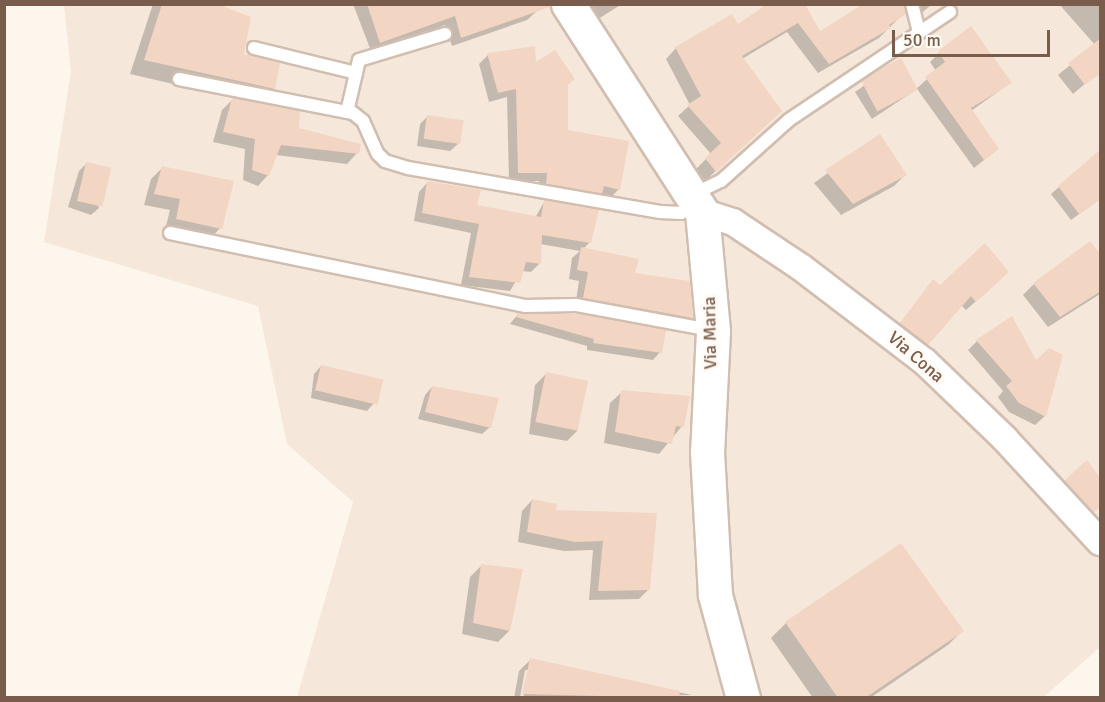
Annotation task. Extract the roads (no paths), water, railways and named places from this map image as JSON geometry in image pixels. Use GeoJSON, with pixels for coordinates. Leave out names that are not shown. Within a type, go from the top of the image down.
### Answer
{"type":"FeatureCollection","features":[{"type":"Feature","properties":{"kind":"street","name":"Via Maria"},"geometry":{"type":"LineString","coordinates":[[568,4],[696,204],[713,331],[707,452],[715,595],[743,698]]}},
{"type":"Feature","properties":{"kind":"street","name":"Via Cona"},"geometry":{"type":"LineString","coordinates":[[696,204],[733,222],[802,268],[925,362],[1005,439],[1101,542]]}},
{"type":"Feature","properties":{"kind":"lane"},"geometry":{"type":"LineString","coordinates":[[912,4],[919,32]]}},
{"type":"Feature","properties":{"kind":"lane"},"geometry":{"type":"LineString","coordinates":[[179,79],[347,112],[363,120],[378,154],[385,161],[408,168],[660,212],[681,213],[696,204],[789,120],[950,12]]}},
{"type":"Feature","properties":{"kind":"lane"},"geometry":{"type":"LineString","coordinates":[[347,112],[359,60],[445,34]]}},
{"type":"Feature","properties":{"kind":"lane"},"geometry":{"type":"LineString","coordinates":[[254,48],[356,73]]}},
{"type":"Feature","properties":{"kind":"lane"},"geometry":{"type":"LineString","coordinates":[[170,233],[525,306],[576,306],[713,331]]}}]}
